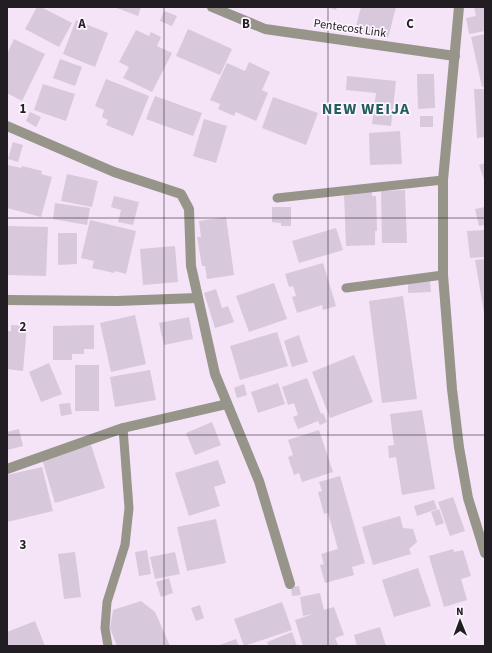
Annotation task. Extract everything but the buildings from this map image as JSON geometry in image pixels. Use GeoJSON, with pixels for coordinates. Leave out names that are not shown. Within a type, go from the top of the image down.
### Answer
{"type":"FeatureCollection","features":[{"type":"Feature","properties":{"kind":"street","name":"Pentecost Link"},"geometry":{"type":"LineString","coordinates":[[212,7],[265,28],[455,56]]}},
{"type":"Feature","properties":{"kind":"street"},"geometry":{"type":"LineString","coordinates":[[459,7],[443,180],[443,275],[450,367],[459,447],[468,498],[485,554]]}},
{"type":"Feature","properties":{"kind":"street"},"geometry":{"type":"LineString","coordinates":[[7,126],[114,172],[181,194],[189,209],[191,266],[215,374],[259,481],[290,584]]}},
{"type":"Feature","properties":{"kind":"street"},"geometry":{"type":"LineString","coordinates":[[7,300],[116,301],[197,298]]}},
{"type":"Feature","properties":{"kind":"street"},"geometry":{"type":"LineString","coordinates":[[7,469],[123,428],[227,404]]}},
{"type":"Feature","properties":{"kind":"lane"},"geometry":{"type":"LineString","coordinates":[[277,198],[443,180]]}},
{"type":"Feature","properties":{"kind":"lane"},"geometry":{"type":"LineString","coordinates":[[346,288],[443,275]]}},
{"type":"Feature","properties":{"kind":"lane"},"geometry":{"type":"LineString","coordinates":[[108,646],[104,628],[107,602],[125,545],[129,508],[123,428]]}},
{"type":"Feature","properties":{"kind":"district","name":"NEW WEIJA"},"geometry":{"type":"Point","coordinates":[366,108]}}]}
